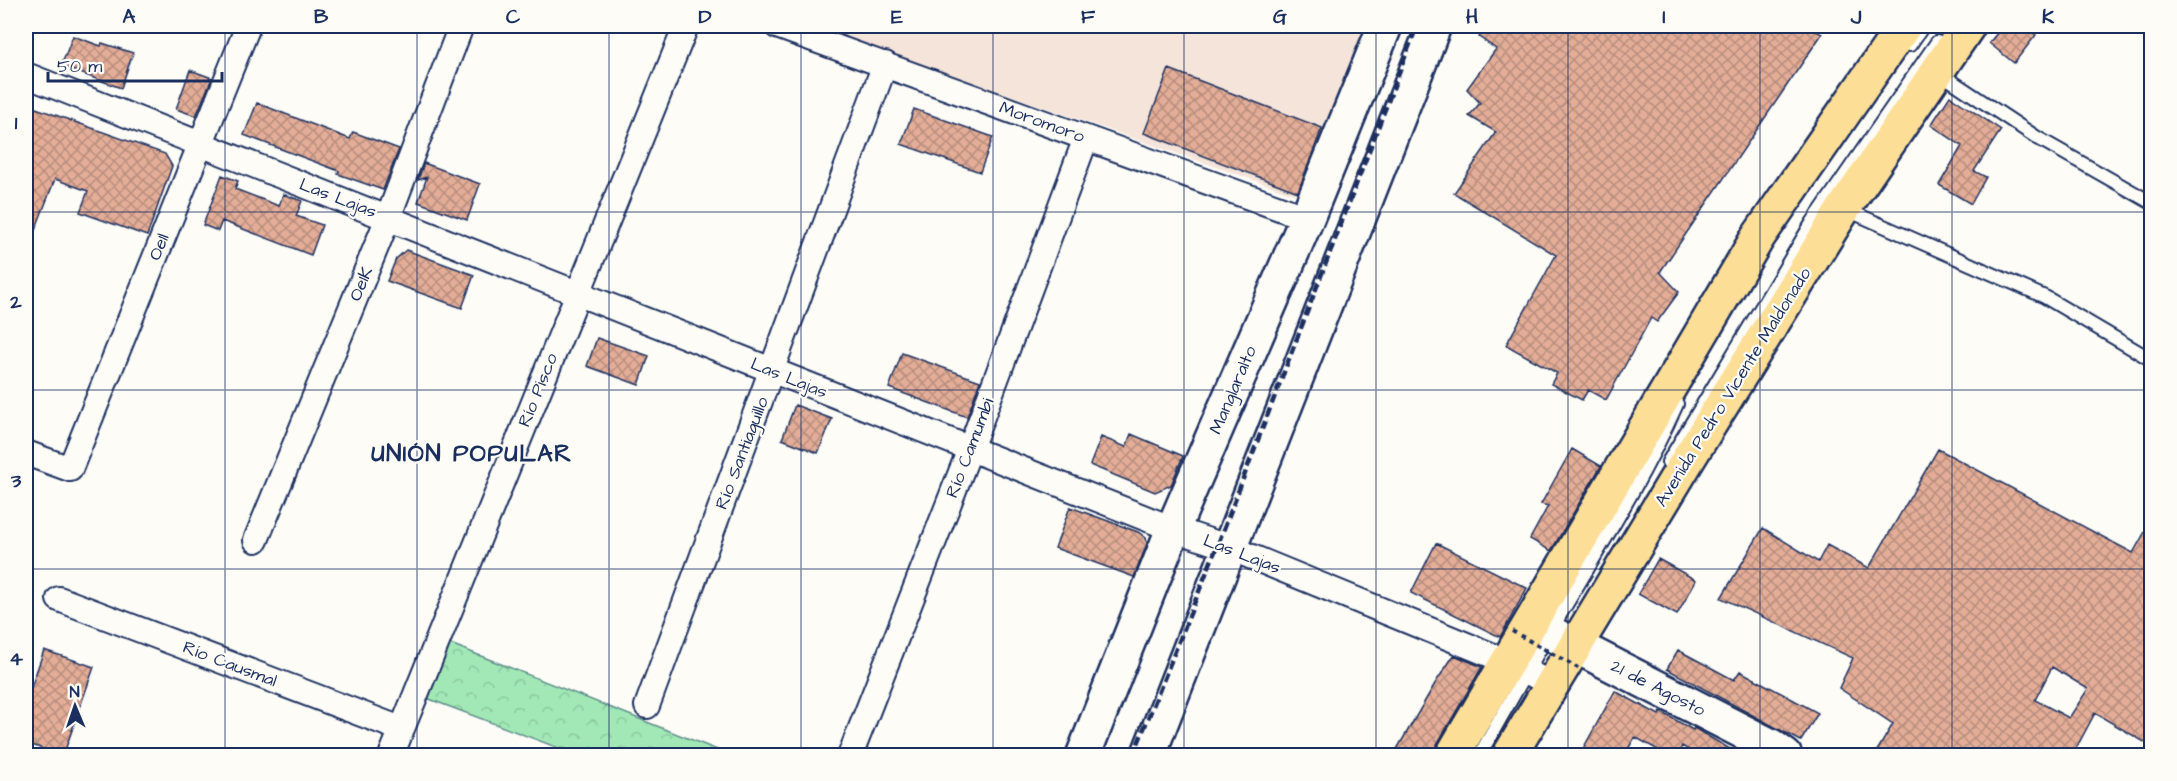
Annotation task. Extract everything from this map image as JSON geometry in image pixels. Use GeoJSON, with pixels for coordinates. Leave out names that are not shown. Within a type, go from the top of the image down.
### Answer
{"type":"FeatureCollection","features":[{"type":"Feature","properties":{"kind":"main road","name":"Manglaralto"},"geometry":{"type":"LineString","coordinates":[[1083,756],[1173,529],[1307,218],[1385,26]]}},
{"type":"Feature","properties":{"kind":"main road"},"geometry":{"type":"LineString","coordinates":[[1148,756],[1434,26]]}},
{"type":"Feature","properties":{"kind":"main road","name":"Avenida Pedro Vicente Maldonado"},"geometry":{"type":"LineString","coordinates":[[1452,756],[1544,654],[1937,71],[1955,30]]}},
{"type":"Feature","properties":{"kind":"main road","name":"Avenida Pedro Vicente Maldonado"},"geometry":{"type":"LineString","coordinates":[[1509,756],[1544,654],[1758,237],[1904,40]]}},
{"type":"Feature","properties":{"kind":"main road","name":"21 de Agosto"},"geometry":{"type":"LineString","coordinates":[[1544,654],[1771,746],[1785,756]]}},
{"type":"Feature","properties":{"kind":"street","name":"Oe1l"},"geometry":{"type":"LineString","coordinates":[[26,453],[70,469],[248,26]]}},
{"type":"Feature","properties":{"kind":"street","name":"Oe1K"},"geometry":{"type":"LineString","coordinates":[[256,540],[388,218],[461,26]]}},
{"type":"Feature","properties":{"kind":"street","name":"Río Pisco"},"geometry":{"type":"LineString","coordinates":[[391,756],[686,26]]}},
{"type":"Feature","properties":{"kind":"street","name":"Moromoro"},"geometry":{"type":"LineString","coordinates":[[777,26],[1307,218]]}},
{"type":"Feature","properties":{"kind":"street","name":"Río Santiaguillo"},"geometry":{"type":"LineString","coordinates":[[647,706],[885,64]]}},
{"type":"Feature","properties":{"kind":"street","name":"Las Lajas"},"geometry":{"type":"LineString","coordinates":[[26,75],[1173,529],[1544,654]]}},
{"type":"Feature","properties":{"kind":"street","name":"Río Camumbi"},"geometry":{"type":"LineString","coordinates":[[850,756],[970,449],[1086,138]]}},
{"type":"Feature","properties":{"kind":"street","name":"Río Causmal"},"geometry":{"type":"LineString","coordinates":[[59,599],[402,729]]}},
{"type":"Feature","properties":{"kind":"lane"},"geometry":{"type":"LineString","coordinates":[[1904,40],[1923,26]]}},
{"type":"Feature","properties":{"kind":"lane"},"geometry":{"type":"LineString","coordinates":[[1660,475],[1700,405],[1812,223],[1955,30]]}},
{"type":"Feature","properties":{"kind":"lane"},"geometry":{"type":"LineString","coordinates":[[1937,71],[2036,137],[2151,203]]}},
{"type":"Feature","properties":{"kind":"lane"},"geometry":{"type":"LineString","coordinates":[[1844,208],[2045,297],[2151,360]]}},
{"type":"Feature","properties":{"kind":"lane"},"geometry":{"type":"LineString","coordinates":[[1479,756],[1544,654],[1655,452],[1681,395]]}},
{"type":"Feature","properties":{"kind":"lane"},"geometry":{"type":"LineString","coordinates":[[1497,756],[1544,654],[1598,584]]}},
{"type":"Feature","properties":{"kind":"shaded area"},"geometry":{"type":"Polygon","coordinates":[[[819,26],[1374,26],[1305,198],[937,70],[819,26]]]}},
{"type":"Feature","properties":{"kind":"green space"},"geometry":{"type":"Polygon","coordinates":[[[438,639],[730,755],[577,755],[416,694],[438,639]]]}},
{"type":"Feature","properties":{"kind":"building"},"geometry":{"type":"Polygon","coordinates":[[[1487,26],[1806,26],[1822,34],[1660,272],[1679,292],[1657,322],[1651,318],[1606,400],[1588,390],[1582,400],[1551,384],[1557,373],[1506,345],[1556,255],[1454,193],[1496,132],[1469,116],[1480,103],[1467,89],[1496,49],[1479,37],[1487,26]]]}},
{"type":"Feature","properties":{"kind":"building"},"geometry":{"type":"Polygon","coordinates":[[[2003,26],[2023,26],[2036,35],[2014,63],[1989,43],[2003,26]]]}},
{"type":"Feature","properties":{"kind":"building"},"geometry":{"type":"Polygon","coordinates":[[[73,36],[101,46],[102,43],[133,53],[121,88],[61,66],[73,36]]]}},
{"type":"Feature","properties":{"kind":"building"},"geometry":{"type":"Polygon","coordinates":[[[1169,69],[1322,128],[1298,192],[1144,133],[1169,69]]]}},
{"type":"Feature","properties":{"kind":"building"},"geometry":{"type":"Polygon","coordinates":[[[190,70],[212,78],[196,116],[176,109],[190,70]]]}},
{"type":"Feature","properties":{"kind":"building"},"geometry":{"type":"Polygon","coordinates":[[[1950,96],[2001,130],[1974,171],[1986,177],[1971,204],[1939,185],[1962,146],[1931,125],[1950,96]]]}},
{"type":"Feature","properties":{"kind":"building"},"geometry":{"type":"Polygon","coordinates":[[[257,103],[350,139],[353,132],[399,149],[383,190],[244,135],[257,103]]]}},
{"type":"Feature","properties":{"kind":"building"},"geometry":{"type":"Polygon","coordinates":[[[33,107],[165,154],[172,166],[147,236],[80,212],[88,191],[55,179],[26,250],[26,129],[33,107]]]}},
{"type":"Feature","properties":{"kind":"building"},"geometry":{"type":"Polygon","coordinates":[[[914,109],[993,137],[980,172],[901,144],[914,109]]]}},
{"type":"Feature","properties":{"kind":"building"},"geometry":{"type":"Polygon","coordinates":[[[424,163],[480,184],[467,220],[418,202],[427,177],[418,180],[424,163]]]}},
{"type":"Feature","properties":{"kind":"building"},"geometry":{"type":"Polygon","coordinates":[[[222,175],[238,181],[235,189],[279,206],[283,194],[302,201],[296,216],[322,225],[311,255],[222,221],[218,231],[203,225],[222,175]]]}},
{"type":"Feature","properties":{"kind":"building"},"geometry":{"type":"Polygon","coordinates":[[[406,250],[474,275],[462,308],[387,281],[396,259],[406,250]]]}},
{"type":"Feature","properties":{"kind":"building"},"geometry":{"type":"Polygon","coordinates":[[[597,338],[649,356],[639,385],[587,366],[597,338]]]}},
{"type":"Feature","properties":{"kind":"building"},"geometry":{"type":"Polygon","coordinates":[[[902,353],[980,381],[967,417],[889,388],[902,353]]]}},
{"type":"Feature","properties":{"kind":"building"},"geometry":{"type":"Polygon","coordinates":[[[795,405],[832,419],[818,453],[782,439],[795,405]]]}},
{"type":"Feature","properties":{"kind":"building"},"geometry":{"type":"Polygon","coordinates":[[[1131,434],[1183,456],[1171,485],[1155,492],[1090,465],[1101,437],[1126,447],[1131,434]]]}},
{"type":"Feature","properties":{"kind":"building"},"geometry":{"type":"Polygon","coordinates":[[[1572,449],[1601,466],[1551,551],[1530,539],[1548,506],[1541,504],[1572,449]]]}},
{"type":"Feature","properties":{"kind":"building"},"geometry":{"type":"Polygon","coordinates":[[[1938,449],[2133,553],[2151,521],[2151,746],[2095,713],[2072,756],[1874,756],[1893,724],[1839,688],[1853,658],[1721,598],[1763,528],[1818,562],[1827,545],[1869,568],[1938,449]],[[2052,667],[2035,700],[2069,718],[2088,689],[2052,667]]]}},
{"type":"Feature","properties":{"kind":"building"},"geometry":{"type":"Polygon","coordinates":[[[1070,507],[1138,532],[1146,538],[1147,544],[1134,577],[1055,548],[1070,507]]]}},
{"type":"Feature","properties":{"kind":"building"},"geometry":{"type":"Polygon","coordinates":[[[1436,543],[1527,588],[1500,637],[1411,593],[1436,543]]]}},
{"type":"Feature","properties":{"kind":"building"},"geometry":{"type":"Polygon","coordinates":[[[1658,559],[1696,580],[1677,615],[1638,594],[1658,559]]]}},
{"type":"Feature","properties":{"kind":"building"},"geometry":{"type":"Polygon","coordinates":[[[44,650],[94,667],[63,756],[26,743],[26,702],[44,650]]]}},
{"type":"Feature","properties":{"kind":"building"},"geometry":{"type":"Polygon","coordinates":[[[1678,650],[1734,680],[1740,671],[1818,713],[1801,741],[1667,669],[1678,650]]]}},
{"type":"Feature","properties":{"kind":"building"},"geometry":{"type":"Polygon","coordinates":[[[1454,655],[1482,667],[1436,746],[1433,756],[1393,756],[1436,682],[1454,655]]]}},
{"type":"Feature","properties":{"kind":"building"},"geometry":{"type":"Polygon","coordinates":[[[1615,691],[1659,715],[1661,712],[1693,730],[1694,728],[1742,756],[1699,756],[1682,746],[1677,756],[1669,756],[1635,737],[1624,756],[1579,756],[1615,691]]]}},
{"type":"Feature","properties":{"kind":"railway"},"geometry":{"type":"LineString","coordinates":[[1133,756],[1218,544],[1417,26]]}},
{"type":"Feature","properties":{"kind":"district","name":"UNIÓN POPULAR"},"geometry":{"type":"Point","coordinates":[472,454]}}]}
